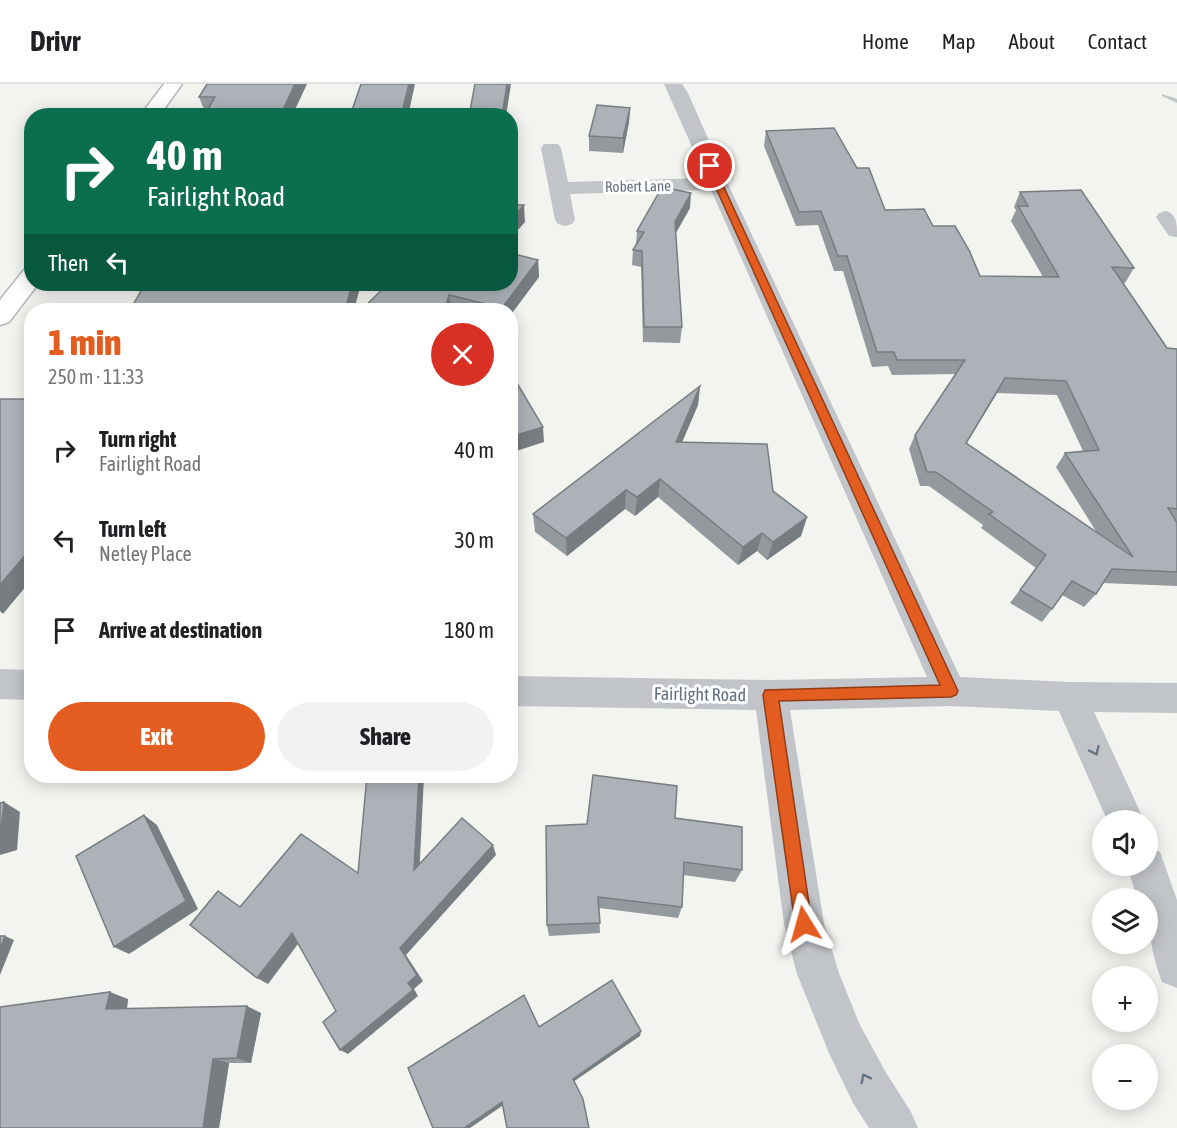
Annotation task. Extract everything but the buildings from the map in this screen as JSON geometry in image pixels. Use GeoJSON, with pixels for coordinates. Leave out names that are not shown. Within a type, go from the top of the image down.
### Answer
{"type":"FeatureCollection","features":[{"type":"Feature","properties":{"kind":"main road"},"geometry":{"type":"LineString","coordinates":[[154,108],[173,84]]}},
{"type":"Feature","properties":{"kind":"main road"},"geometry":{"type":"LineString","coordinates":[[0,317],[24,286]]}},
{"type":"Feature","properties":{"kind":"street"},"geometry":{"type":"LineString","coordinates":[[672,84],[679,93],[717,184],[951,691]]}},
{"type":"Feature","properties":{"kind":"street"},"geometry":{"type":"LineString","coordinates":[[551,148],[565,220]]}},
{"type":"Feature","properties":{"kind":"street","name":"Robert Lane"},"geometry":{"type":"LineString","coordinates":[[558,188],[717,184]]}},
{"type":"Feature","properties":{"kind":"street"},"geometry":{"type":"LineString","coordinates":[[0,684],[24,684]]}},
{"type":"Feature","properties":{"kind":"street","name":"Fairlight Road"},"geometry":{"type":"LineString","coordinates":[[518,691],[771,695],[951,691],[1070,697],[1177,698]]}},
{"type":"Feature","properties":{"kind":"street"},"geometry":{"type":"LineString","coordinates":[[771,695],[804,924],[815,964],[844,1038],[869,1087],[895,1128]]}},
{"type":"Feature","properties":{"kind":"street"},"geometry":{"type":"LineString","coordinates":[[1070,697],[1121,810]]}},
{"type":"Feature","properties":{"kind":"street"},"geometry":{"type":"LineString","coordinates":[[1149,876],[1170,936],[1177,967]]}},
{"type":"Feature","properties":{"kind":"waterway"},"geometry":{"type":"LineString","coordinates":[[1164,95],[1177,101]]}},
{"type":"Feature","properties":{"kind":"route"},"geometry":{"type":"LineString","coordinates":[[710,166],[951,691],[771,695],[804,924]]}}]}
